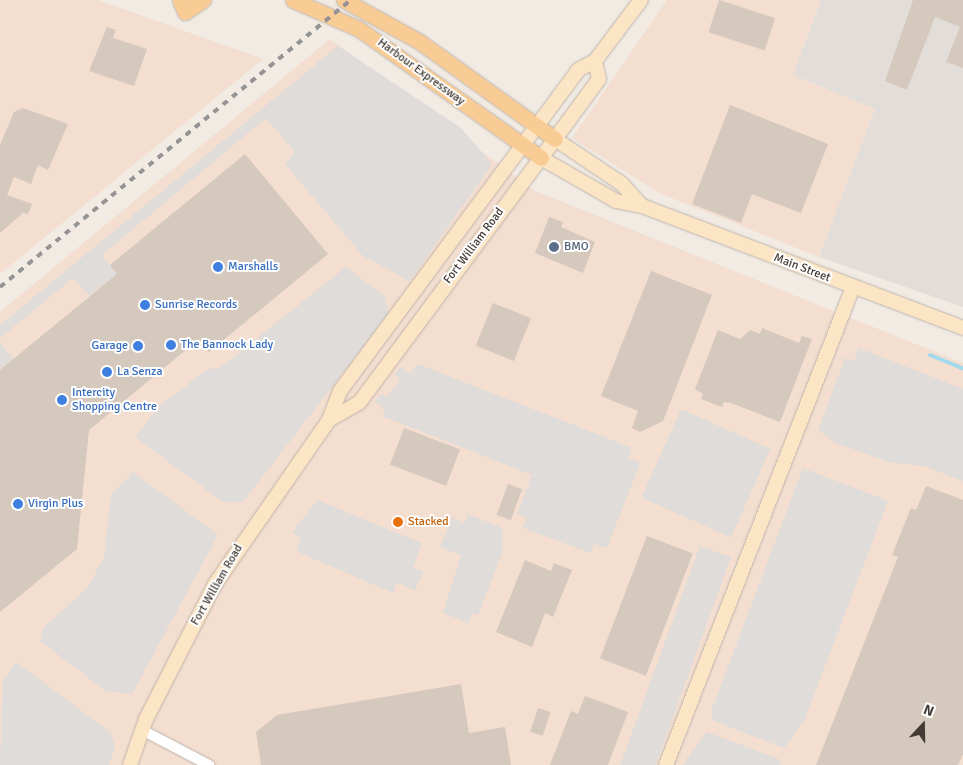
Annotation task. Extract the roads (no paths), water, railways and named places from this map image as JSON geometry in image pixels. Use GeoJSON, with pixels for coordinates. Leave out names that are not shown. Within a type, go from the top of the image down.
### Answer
{"type":"FeatureCollection","features":[{"type":"Feature","properties":{"kind":"main road"},"geometry":{"type":"LineString","coordinates":[[180,0],[185,12],[204,0]]}},
{"type":"Feature","properties":{"kind":"main road","name":"Harbour Expressway"},"geometry":{"type":"LineString","coordinates":[[293,0],[375,39],[541,158]]}},
{"type":"Feature","properties":{"kind":"main road","name":"Harbour Expressway"},"geometry":{"type":"LineString","coordinates":[[344,0],[420,42],[555,139]]}},
{"type":"Feature","properties":{"kind":"main road","name":"Fort William Road"},"geometry":{"type":"LineString","coordinates":[[130,765],[142,730],[215,584],[330,420],[340,390],[521,144],[578,70],[595,61],[641,0]]}},
{"type":"Feature","properties":{"kind":"main road","name":"Fort William Road"},"geometry":{"type":"LineString","coordinates":[[330,420],[359,403],[541,158],[599,79],[595,61]]}},
{"type":"Feature","properties":{"kind":"main road","name":"Main Street"},"geometry":{"type":"LineString","coordinates":[[555,139],[622,184],[642,206]]}},
{"type":"Feature","properties":{"kind":"main road","name":"Main Street"},"geometry":{"type":"LineString","coordinates":[[541,158],[616,201],[642,206],[963,328]]}},
{"type":"Feature","properties":{"kind":"main road"},"geometry":{"type":"LineString","coordinates":[[666,765],[853,287]]}},
{"type":"Feature","properties":{"kind":"street"},"geometry":{"type":"LineString","coordinates":[[142,730],[209,765]]}},
{"type":"Feature","properties":{"kind":"waterway"},"geometry":{"type":"LineString","coordinates":[[930,355],[963,368]]}},
{"type":"Feature","properties":{"kind":"railway"},"geometry":{"type":"LineString","coordinates":[[0,287],[351,0]]}},
{"type":"Feature","properties":{"kind":"place","name":"BMO"},"geometry":{"type":"Point","coordinates":[554,247]}},
{"type":"Feature","properties":{"kind":"place","name":"Marshalls"},"geometry":{"type":"Point","coordinates":[218,267]}},
{"type":"Feature","properties":{"kind":"place","name":"Sunrise Records"},"geometry":{"type":"Point","coordinates":[145,305]}},
{"type":"Feature","properties":{"kind":"place","name":"The Bannock Lady"},"geometry":{"type":"Point","coordinates":[171,345]}},
{"type":"Feature","properties":{"kind":"place","name":"Garage"},"geometry":{"type":"Point","coordinates":[138,346]}},
{"type":"Feature","properties":{"kind":"place","name":"La Senza"},"geometry":{"type":"Point","coordinates":[107,372]}},
{"type":"Feature","properties":{"kind":"place","name":"Intercity Shopping Centre"},"geometry":{"type":"Point","coordinates":[62,400]}},
{"type":"Feature","properties":{"kind":"place","name":"Virgin Plus"},"geometry":{"type":"Point","coordinates":[18,504]}},
{"type":"Feature","properties":{"kind":"place","name":"Stacked"},"geometry":{"type":"Point","coordinates":[398,522]}}]}
